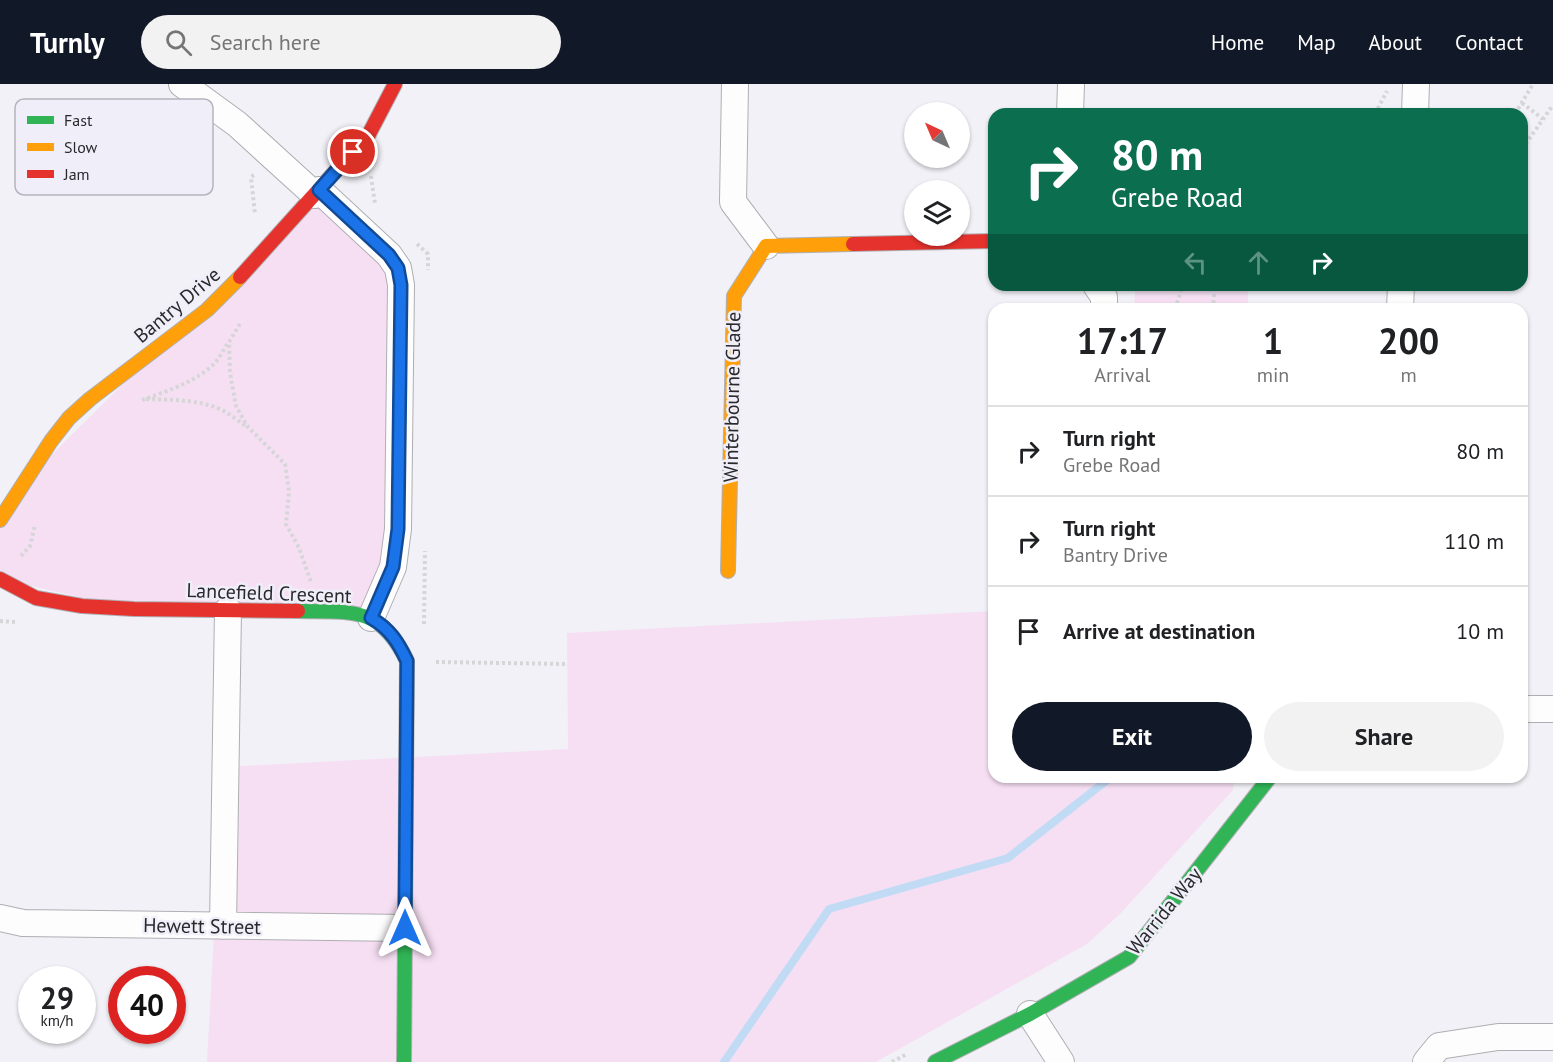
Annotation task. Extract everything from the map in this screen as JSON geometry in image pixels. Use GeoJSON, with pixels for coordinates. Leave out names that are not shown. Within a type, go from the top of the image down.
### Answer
{"type":"FeatureCollection","features":[{"type":"Feature","properties":{"kind":"street"},"geometry":{"type":"LineString","coordinates":[[182,84],[203,99]]}},
{"type":"Feature","properties":{"kind":"street","name":"Bantry Drive"},"geometry":{"type":"LineString","coordinates":[[0,520],[51,441],[69,418],[90,399],[207,310],[241,276],[369,134],[394,84]]}},
{"type":"Feature","properties":{"kind":"street"},"geometry":{"type":"LineString","coordinates":[[735,84],[733,202],[766,246],[988,241]]}},
{"type":"Feature","properties":{"kind":"street"},"geometry":{"type":"LineString","coordinates":[[1070,108],[1071,84]]}},
{"type":"Feature","properties":{"kind":"street"},"geometry":{"type":"LineString","coordinates":[[1403,85],[1413,108]]}},
{"type":"Feature","properties":{"kind":"street"},"geometry":{"type":"LineString","coordinates":[[213,107],[237,124],[389,255],[398,268],[401,285],[398,529],[393,567],[371,618]]}},
{"type":"Feature","properties":{"kind":"street","name":"Winterbourne Glade"},"geometry":{"type":"LineString","coordinates":[[728,571],[734,296],[766,246]]}},
{"type":"Feature","properties":{"kind":"street","name":"Lancefield Crescent"},"geometry":{"type":"LineString","coordinates":[[2,580],[36,598],[82,606],[349,612],[371,618],[384,625],[397,639],[407,661],[404,1062]]}},
{"type":"Feature","properties":{"kind":"street"},"geometry":{"type":"LineString","coordinates":[[223,926],[228,610]]}},
{"type":"Feature","properties":{"kind":"street"},"geometry":{"type":"LineString","coordinates":[[1528,709],[1553,709]]}},
{"type":"Feature","properties":{"kind":"street","name":"Warrida Way"},"geometry":{"type":"LineString","coordinates":[[935,1062],[1030,1014],[1129,957],[1265,783]]}},
{"type":"Feature","properties":{"kind":"street","name":"Hewett Street"},"geometry":{"type":"LineString","coordinates":[[0,918],[23,923],[405,928]]}},
{"type":"Feature","properties":{"kind":"street"},"geometry":{"type":"LineString","coordinates":[[1030,1014],[1061,1062]]}},
{"type":"Feature","properties":{"kind":"street"},"geometry":{"type":"LineString","coordinates":[[1426,1062],[1439,1046],[1498,1037],[1553,1037]]}},
{"type":"Feature","properties":{"kind":"path"},"geometry":{"type":"LineString","coordinates":[[1519,108],[1533,84]]}},
{"type":"Feature","properties":{"kind":"path"},"geometry":{"type":"LineString","coordinates":[[1381,108],[1403,85]]}},
{"type":"Feature","properties":{"kind":"path"},"geometry":{"type":"LineString","coordinates":[[1522,103],[1543,119]]}},
{"type":"Feature","properties":{"kind":"path"},"geometry":{"type":"LineString","coordinates":[[1528,140],[1553,105]]}},
{"type":"Feature","properties":{"kind":"path"},"geometry":{"type":"LineString","coordinates":[[255,217],[251,177],[274,158]]}},
{"type":"Feature","properties":{"kind":"path"},"geometry":{"type":"LineString","coordinates":[[137,402],[198,376],[214,363],[244,316]]}},
{"type":"Feature","properties":{"kind":"path"},"geometry":{"type":"LineString","coordinates":[[229,342],[230,373],[236,406],[247,426]]}},
{"type":"Feature","properties":{"kind":"path"},"geometry":{"type":"LineString","coordinates":[[144,399],[184,400],[223,410],[247,426],[285,464],[289,492],[286,524],[309,573],[313,588],[313,611]]}},
{"type":"Feature","properties":{"kind":"path"},"geometry":{"type":"LineString","coordinates":[[2,580],[30,546],[36,523]]}},
{"type":"Feature","properties":{"kind":"path"},"geometry":{"type":"LineString","coordinates":[[436,662],[567,663]]}},
{"type":"Feature","properties":{"kind":"path"},"geometry":{"type":"LineString","coordinates":[[892,1062],[913,1051]]}},
{"type":"Feature","properties":{"kind":"shaded area"},"geometry":{"type":"Polygon","coordinates":[[[319,190],[389,255],[387,581],[371,618],[134,609],[0,579],[0,520],[24,482],[319,190]]]}},
{"type":"Feature","properties":{"kind":"shaded area"},"geometry":{"type":"Polygon","coordinates":[[[1248,291],[1248,303],[1134,303],[1135,292],[1248,291]]]}},
{"type":"Feature","properties":{"kind":"shaded area"},"geometry":{"type":"Polygon","coordinates":[[[988,611],[988,783],[1234,783],[1233,790],[1120,914],[1087,944],[876,1062],[207,1062],[223,767],[568,749],[567,633],[988,611]]]}},
{"type":"Feature","properties":{"kind":"waterway"},"geometry":{"type":"LineString","coordinates":[[724,1062],[829,909],[1008,858],[1103,783]]}},
{"type":"Feature","properties":{"kind":"traffic: fast"},"geometry":{"type":"LineString","coordinates":[[298,611],[349,613],[375,621],[387,630],[407,661],[404,1062]]}},
{"type":"Feature","properties":{"kind":"traffic: fast"},"geometry":{"type":"LineString","coordinates":[[935,1062],[1030,1014],[1129,957],[1265,783]]}},
{"type":"Feature","properties":{"kind":"traffic: slow"},"geometry":{"type":"LineString","coordinates":[[728,571],[734,296],[766,246],[853,244]]}},
{"type":"Feature","properties":{"kind":"traffic: slow"},"geometry":{"type":"LineString","coordinates":[[0,520],[51,441],[69,418],[90,399],[207,310],[240,277]]}},
{"type":"Feature","properties":{"kind":"traffic: jam"},"geometry":{"type":"LineString","coordinates":[[240,277],[369,134],[395,84]]}},
{"type":"Feature","properties":{"kind":"traffic: jam"},"geometry":{"type":"LineString","coordinates":[[853,244],[988,241]]}},
{"type":"Feature","properties":{"kind":"traffic: jam"},"geometry":{"type":"LineString","coordinates":[[0,579],[36,598],[82,606],[298,611]]}},
{"type":"Feature","properties":{"kind":"route"},"geometry":{"type":"LineString","coordinates":[[353,152],[319,190],[389,255],[398,268],[401,285],[398,529],[393,567],[371,618],[384,625],[397,639],[407,661],[405,928]]}}]}
